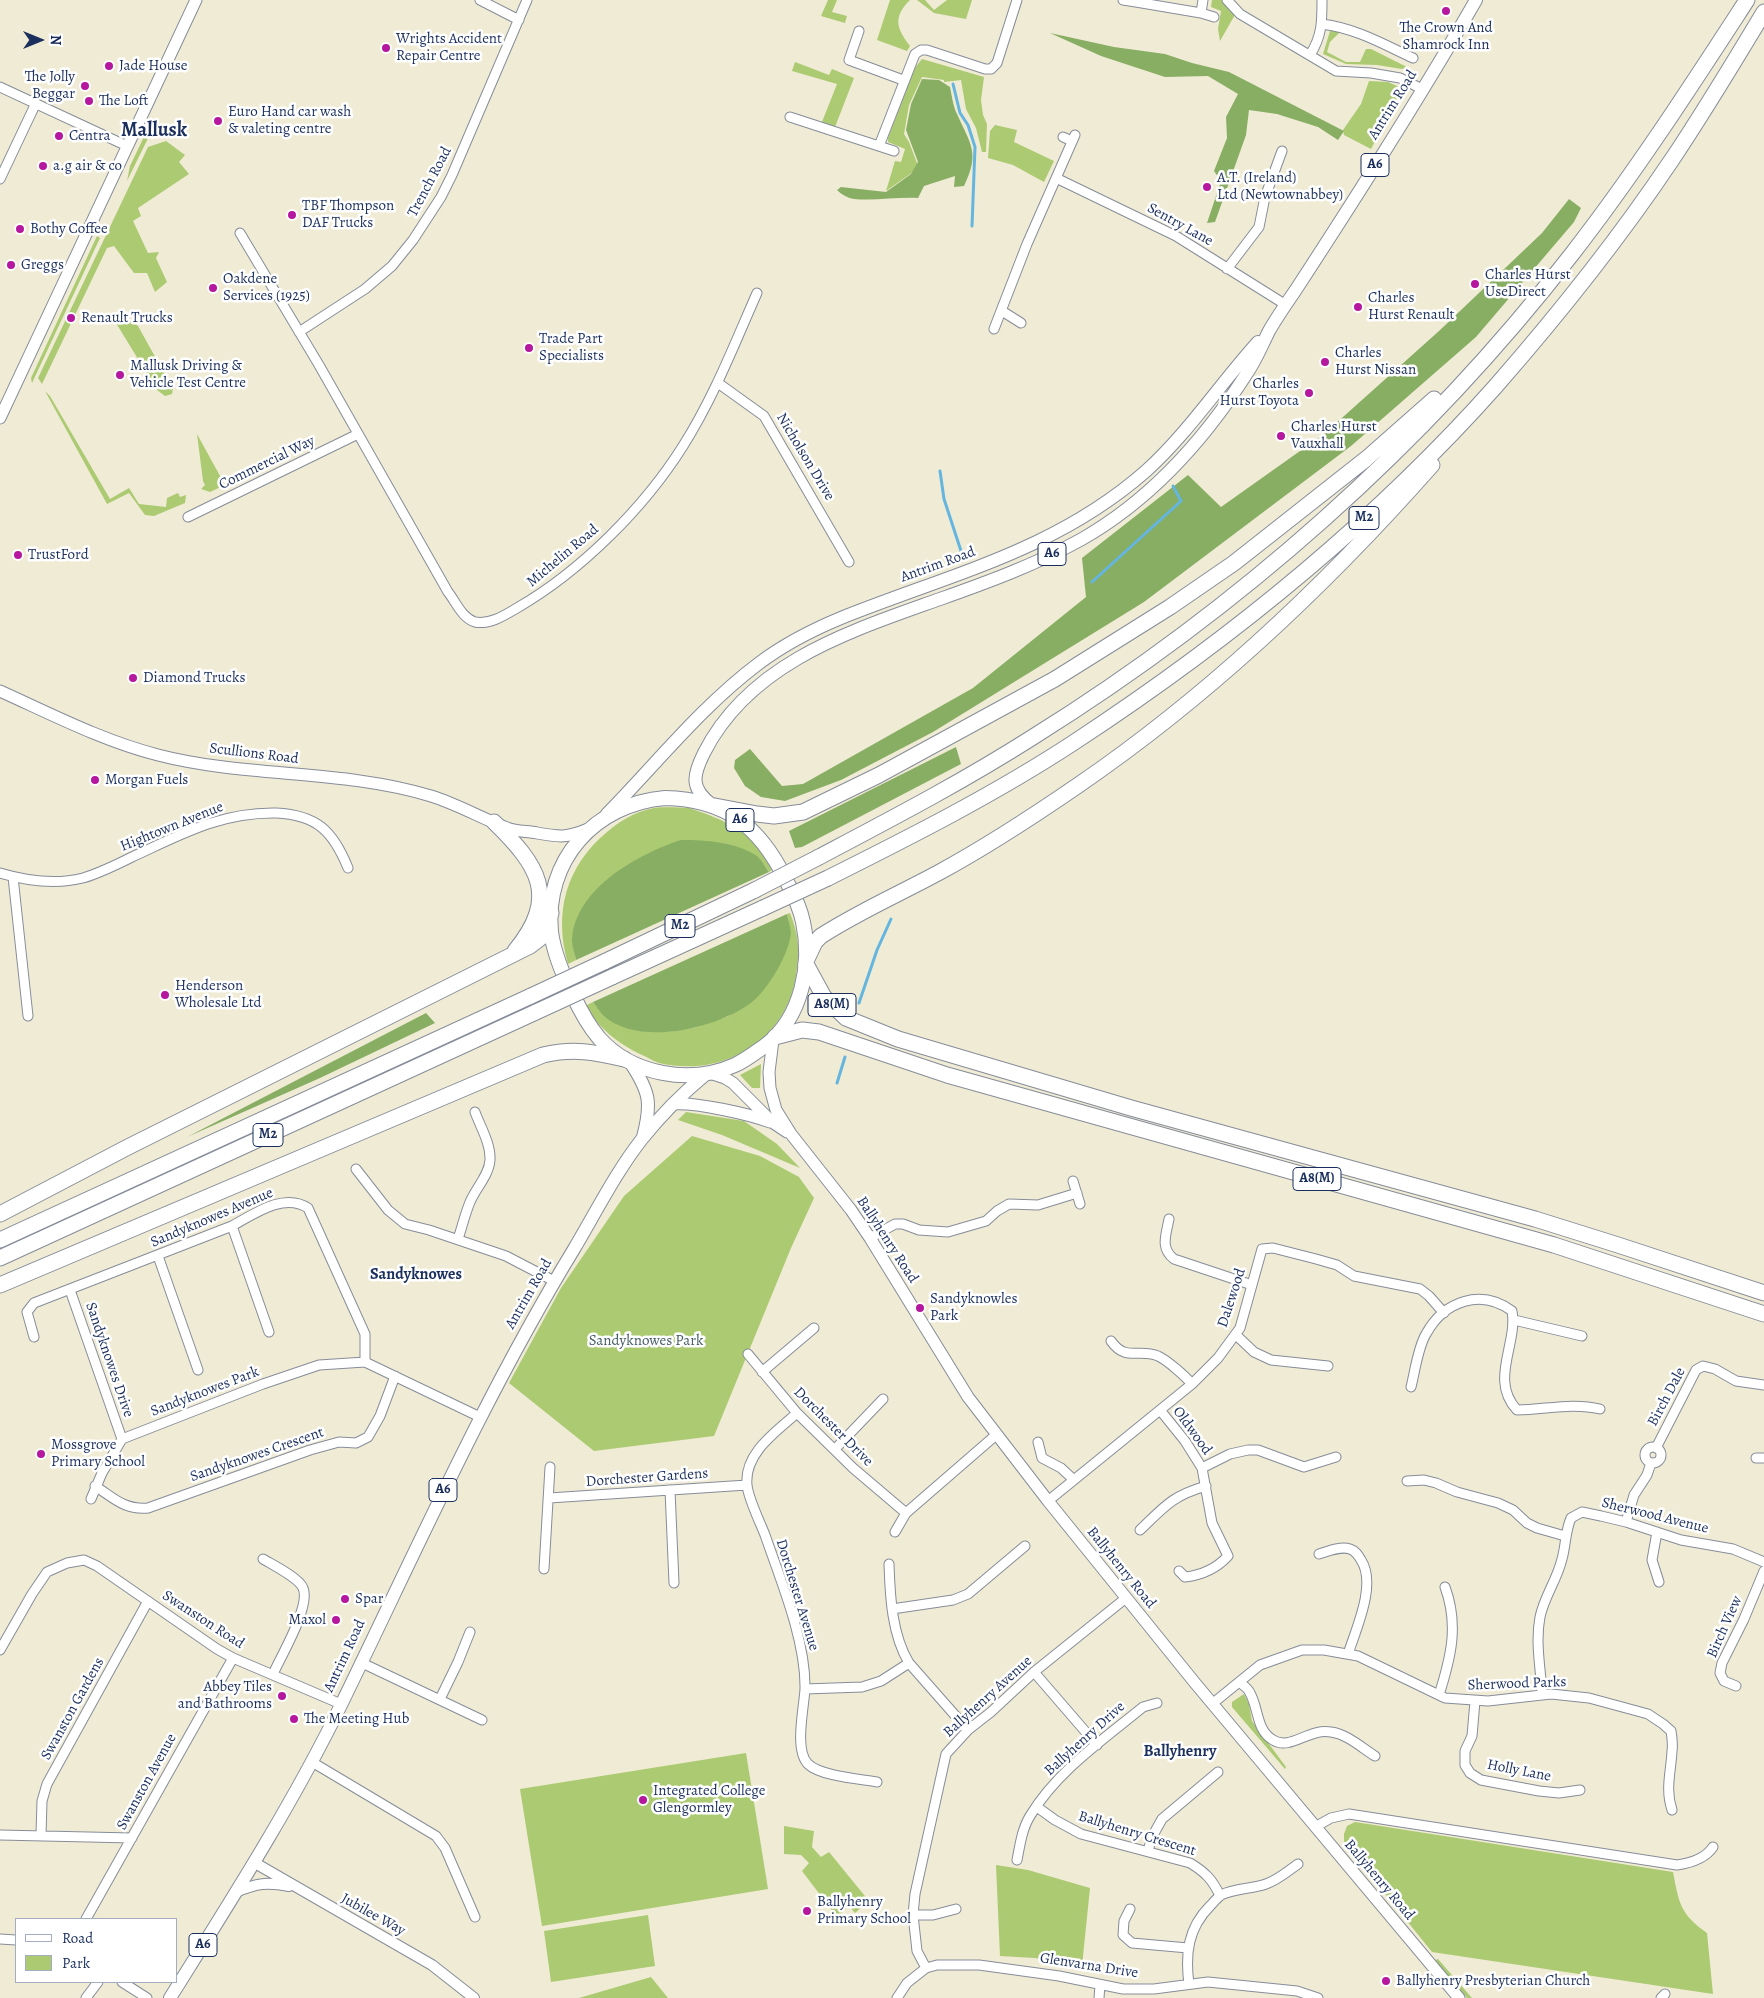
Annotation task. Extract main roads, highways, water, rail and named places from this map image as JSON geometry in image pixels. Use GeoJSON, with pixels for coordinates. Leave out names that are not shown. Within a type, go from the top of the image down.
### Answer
{"type":"FeatureCollection","features":[{"type":"Feature","properties":{"kind":"highway","name":"M2"},"geometry":{"type":"LineString","coordinates":[[0,1240],[531,996],[756,890],[927,799],[1032,738],[1173,643],[1246,585],[1326,517],[1394,454],[1456,390],[1572,255],[1623,185],[1747,0]]}},
{"type":"Feature","properties":{"kind":"highway","name":"M2"},"geometry":{"type":"LineString","coordinates":[[0,1258],[828,878],[950,815],[1072,744],[1165,680],[1266,603],[1327,552],[1439,445],[1493,389],[1555,316],[1670,164],[1764,12]]}},
{"type":"Feature","properties":{"kind":"highway"},"geometry":{"type":"LineString","coordinates":[[806,961],[815,942],[830,930],[940,872],[1080,784],[1179,709],[1250,650],[1320,585],[1411,489],[1518,368],[1609,247]]}},
{"type":"Feature","properties":{"kind":"highway"},"geometry":{"type":"LineString","coordinates":[[713,805],[774,816],[803,812],[816,807],[996,712],[1111,646],[1234,563],[1366,459],[1440,394],[1498,336],[1572,255]]}},
{"type":"Feature","properties":{"kind":"highway","name":"A6"},"geometry":{"type":"LineString","coordinates":[[680,798],[713,805],[744,823],[764,842],[771,852],[799,907],[805,930],[806,961],[796,1003],[774,1038],[736,1065],[708,1074],[657,1072],[627,1060],[601,1039],[591,1027],[568,986],[554,947],[551,930],[556,886],[567,855],[576,841],[604,818],[626,806],[651,799],[680,798]]}},
{"type":"Feature","properties":{"kind":"highway"},"geometry":{"type":"LineString","coordinates":[[494,822],[527,857],[538,881],[540,894],[533,924],[523,942],[512,955]]}},
{"type":"Feature","properties":{"kind":"highway"},"geometry":{"type":"LineString","coordinates":[[0,1214],[536,942],[543,936],[552,911]]}},
{"type":"Feature","properties":{"kind":"highway","name":"A8(M)"},"geometry":{"type":"LineString","coordinates":[[806,961],[824,997],[846,1018],[898,1039],[1131,1108],[1534,1219],[1764,1293]]}},
{"type":"Feature","properties":{"kind":"highway","name":"A8(M)"},"geometry":{"type":"LineString","coordinates":[[774,1038],[802,1030],[819,1032],[947,1075],[1554,1245],[1764,1314]]}},
{"type":"Feature","properties":{"kind":"highway"},"geometry":{"type":"LineString","coordinates":[[0,1285],[544,1055],[561,1051],[586,1050],[627,1060]]}},
{"type":"Feature","properties":{"kind":"main road"},"geometry":{"type":"LineString","coordinates":[[0,418],[196,0]]}},
{"type":"Feature","properties":{"kind":"main road","name":"Antrim Road"},"geometry":{"type":"LineString","coordinates":[[713,805],[698,793],[695,783],[697,767],[704,751],[728,716],[761,684],[784,666],[826,642],[1031,564],[1080,540],[1112,519],[1160,481],[1203,435],[1248,371],[1271,328],[1476,0]]}},
{"type":"Feature","properties":{"kind":"main road","name":"Antrim Road"},"geometry":{"type":"LineString","coordinates":[[604,818],[718,697],[773,654],[819,627],[1018,552],[1072,525],[1111,500],[1148,469],[1168,448],[1271,328]]}},
{"type":"Feature","properties":{"kind":"main road","name":"Scullions Road"},"geometry":{"type":"LineString","coordinates":[[0,691],[77,726],[157,755],[203,763],[404,789],[454,804],[509,829],[556,837],[589,829]]}},
{"type":"Feature","properties":{"kind":"main road","name":"Scullions Road"},"geometry":{"type":"LineString","coordinates":[[509,829],[529,849],[543,876],[552,911]]}},
{"type":"Feature","properties":{"kind":"main road","name":"Ballyhenry Road"},"geometry":{"type":"LineString","coordinates":[[774,1038],[769,1072],[770,1088],[776,1110],[790,1134],[851,1210],[870,1238],[953,1373],[996,1435],[1212,1704],[1459,1998]]}},
{"type":"Feature","properties":{"kind":"main road","name":"Antrim Road"},"geometry":{"type":"LineString","coordinates":[[627,1060],[644,1086],[648,1098],[649,1108],[642,1139]]}},
{"type":"Feature","properties":{"kind":"main road","name":"Antrim Road"},"geometry":{"type":"LineString","coordinates":[[170,1998],[255,1862],[312,1762],[480,1417],[554,1281],[642,1139],[681,1095],[708,1074]]}},
{"type":"Feature","properties":{"kind":"main road","name":"Ballyhenry Road"},"geometry":{"type":"LineString","coordinates":[[708,1074],[725,1078],[740,1089],[772,1122],[790,1134]]}},
{"type":"Feature","properties":{"kind":"main road"},"geometry":{"type":"LineString","coordinates":[[673,1104],[682,1103],[757,1117],[772,1122]]}},
{"type":"Feature","properties":{"kind":"waterway"},"geometry":{"type":"LineString","coordinates":[[953,84],[960,113],[968,125],[975,147],[972,226]]}},
{"type":"Feature","properties":{"kind":"waterway"},"geometry":{"type":"LineString","coordinates":[[940,471],[944,499],[963,557]]}},
{"type":"Feature","properties":{"kind":"waterway"},"geometry":{"type":"LineString","coordinates":[[1092,582],[1181,501],[1173,486]]}},
{"type":"Feature","properties":{"kind":"waterway"},"geometry":{"type":"LineString","coordinates":[[859,1003],[877,950],[891,919]]}},
{"type":"Feature","properties":{"kind":"waterway"},"geometry":{"type":"LineString","coordinates":[[837,1083],[845,1057]]}},
{"type":"Feature","properties":{"kind":"place","name":"The Crown And Shamrock Inn"},"geometry":{"type":"Point","coordinates":[1446,11]}},
{"type":"Feature","properties":{"kind":"place","name":"Wrights Accident Repair Centre"},"geometry":{"type":"Point","coordinates":[386,48]}},
{"type":"Feature","properties":{"kind":"place","name":"Jade House"},"geometry":{"type":"Point","coordinates":[109,66]}},
{"type":"Feature","properties":{"kind":"place","name":"The Jolly Beggar"},"geometry":{"type":"Point","coordinates":[85,86]}},
{"type":"Feature","properties":{"kind":"place","name":"The Loft"},"geometry":{"type":"Point","coordinates":[89,101]}},
{"type":"Feature","properties":{"kind":"place","name":"Euro Hand car wash & valeting centre"},"geometry":{"type":"Point","coordinates":[218,121]}},
{"type":"Feature","properties":{"kind":"place","name":"Centra"},"geometry":{"type":"Point","coordinates":[59,136]}},
{"type":"Feature","properties":{"kind":"place","name":"a.g air & co"},"geometry":{"type":"Point","coordinates":[43,166]}},
{"type":"Feature","properties":{"kind":"place","name":"A.T. (Ireland) Ltd (Newtownabbey)"},"geometry":{"type":"Point","coordinates":[1207,187]}},
{"type":"Feature","properties":{"kind":"place","name":"TBF Thompson DAF Trucks"},"geometry":{"type":"Point","coordinates":[292,215]}},
{"type":"Feature","properties":{"kind":"place","name":"Bothy Coffee"},"geometry":{"type":"Point","coordinates":[20,229]}},
{"type":"Feature","properties":{"kind":"place","name":"Greggs"},"geometry":{"type":"Point","coordinates":[11,265]}},
{"type":"Feature","properties":{"kind":"place","name":"Charles Hurst UseDirect"},"geometry":{"type":"Point","coordinates":[1475,284]}},
{"type":"Feature","properties":{"kind":"place","name":"Oakdene Services (1925)"},"geometry":{"type":"Point","coordinates":[213,288]}},
{"type":"Feature","properties":{"kind":"place","name":"Charles Hurst Renault"},"geometry":{"type":"Point","coordinates":[1358,307]}},
{"type":"Feature","properties":{"kind":"place","name":"Renault Trucks"},"geometry":{"type":"Point","coordinates":[71,318]}},
{"type":"Feature","properties":{"kind":"place","name":"Trade Part Specialists"},"geometry":{"type":"Point","coordinates":[529,348]}},
{"type":"Feature","properties":{"kind":"place","name":"Charles Hurst Nissan"},"geometry":{"type":"Point","coordinates":[1325,362]}},
{"type":"Feature","properties":{"kind":"place","name":"Mallusk Driving & Vehicle Test Centre"},"geometry":{"type":"Point","coordinates":[120,375]}},
{"type":"Feature","properties":{"kind":"place","name":"Charles Hurst Toyota"},"geometry":{"type":"Point","coordinates":[1309,393]}},
{"type":"Feature","properties":{"kind":"place","name":"Charles Hurst Vauxhall"},"geometry":{"type":"Point","coordinates":[1281,436]}},
{"type":"Feature","properties":{"kind":"place","name":"TrustFord"},"geometry":{"type":"Point","coordinates":[18,555]}},
{"type":"Feature","properties":{"kind":"place","name":"Diamond Trucks"},"geometry":{"type":"Point","coordinates":[133,678]}},
{"type":"Feature","properties":{"kind":"place","name":"Morgan Fuels"},"geometry":{"type":"Point","coordinates":[95,780]}},
{"type":"Feature","properties":{"kind":"place","name":"Henderson Wholesale Ltd"},"geometry":{"type":"Point","coordinates":[165,995]}},
{"type":"Feature","properties":{"kind":"place","name":"Sandyknowles Park"},"geometry":{"type":"Point","coordinates":[920,1308]}},
{"type":"Feature","properties":{"kind":"place","name":"Mossgrove Primary School"},"geometry":{"type":"Point","coordinates":[41,1454]}},
{"type":"Feature","properties":{"kind":"place","name":"Spar"},"geometry":{"type":"Point","coordinates":[345,1599]}},
{"type":"Feature","properties":{"kind":"place","name":"Maxol"},"geometry":{"type":"Point","coordinates":[336,1620]}},
{"type":"Feature","properties":{"kind":"place","name":"Abbey Tiles and Bathrooms"},"geometry":{"type":"Point","coordinates":[282,1696]}},
{"type":"Feature","properties":{"kind":"place","name":"The Meeting Hub"},"geometry":{"type":"Point","coordinates":[294,1719]}},
{"type":"Feature","properties":{"kind":"place","name":"Integrated College Glengormley"},"geometry":{"type":"Point","coordinates":[643,1800]}},
{"type":"Feature","properties":{"kind":"place","name":"Ballyhenry Primary School"},"geometry":{"type":"Point","coordinates":[807,1911]}},
{"type":"Feature","properties":{"kind":"place","name":"Ballyhenry Presbyterian Church"},"geometry":{"type":"Point","coordinates":[1386,1981]}},
{"type":"Feature","properties":{"kind":"district","name":"Mallusk"},"geometry":{"type":"Point","coordinates":[154,131]}},
{"type":"Feature","properties":{"kind":"district","name":"Sandyknowes"},"geometry":{"type":"Point","coordinates":[416,1275]}},
{"type":"Feature","properties":{"kind":"district","name":"Ballyhenry"},"geometry":{"type":"Point","coordinates":[1180,1752]}},
{"type":"Feature","properties":{"kind":"park label","name":"Sandyknowes Park"},"geometry":{"type":"Point","coordinates":[646,1341]}}]}
